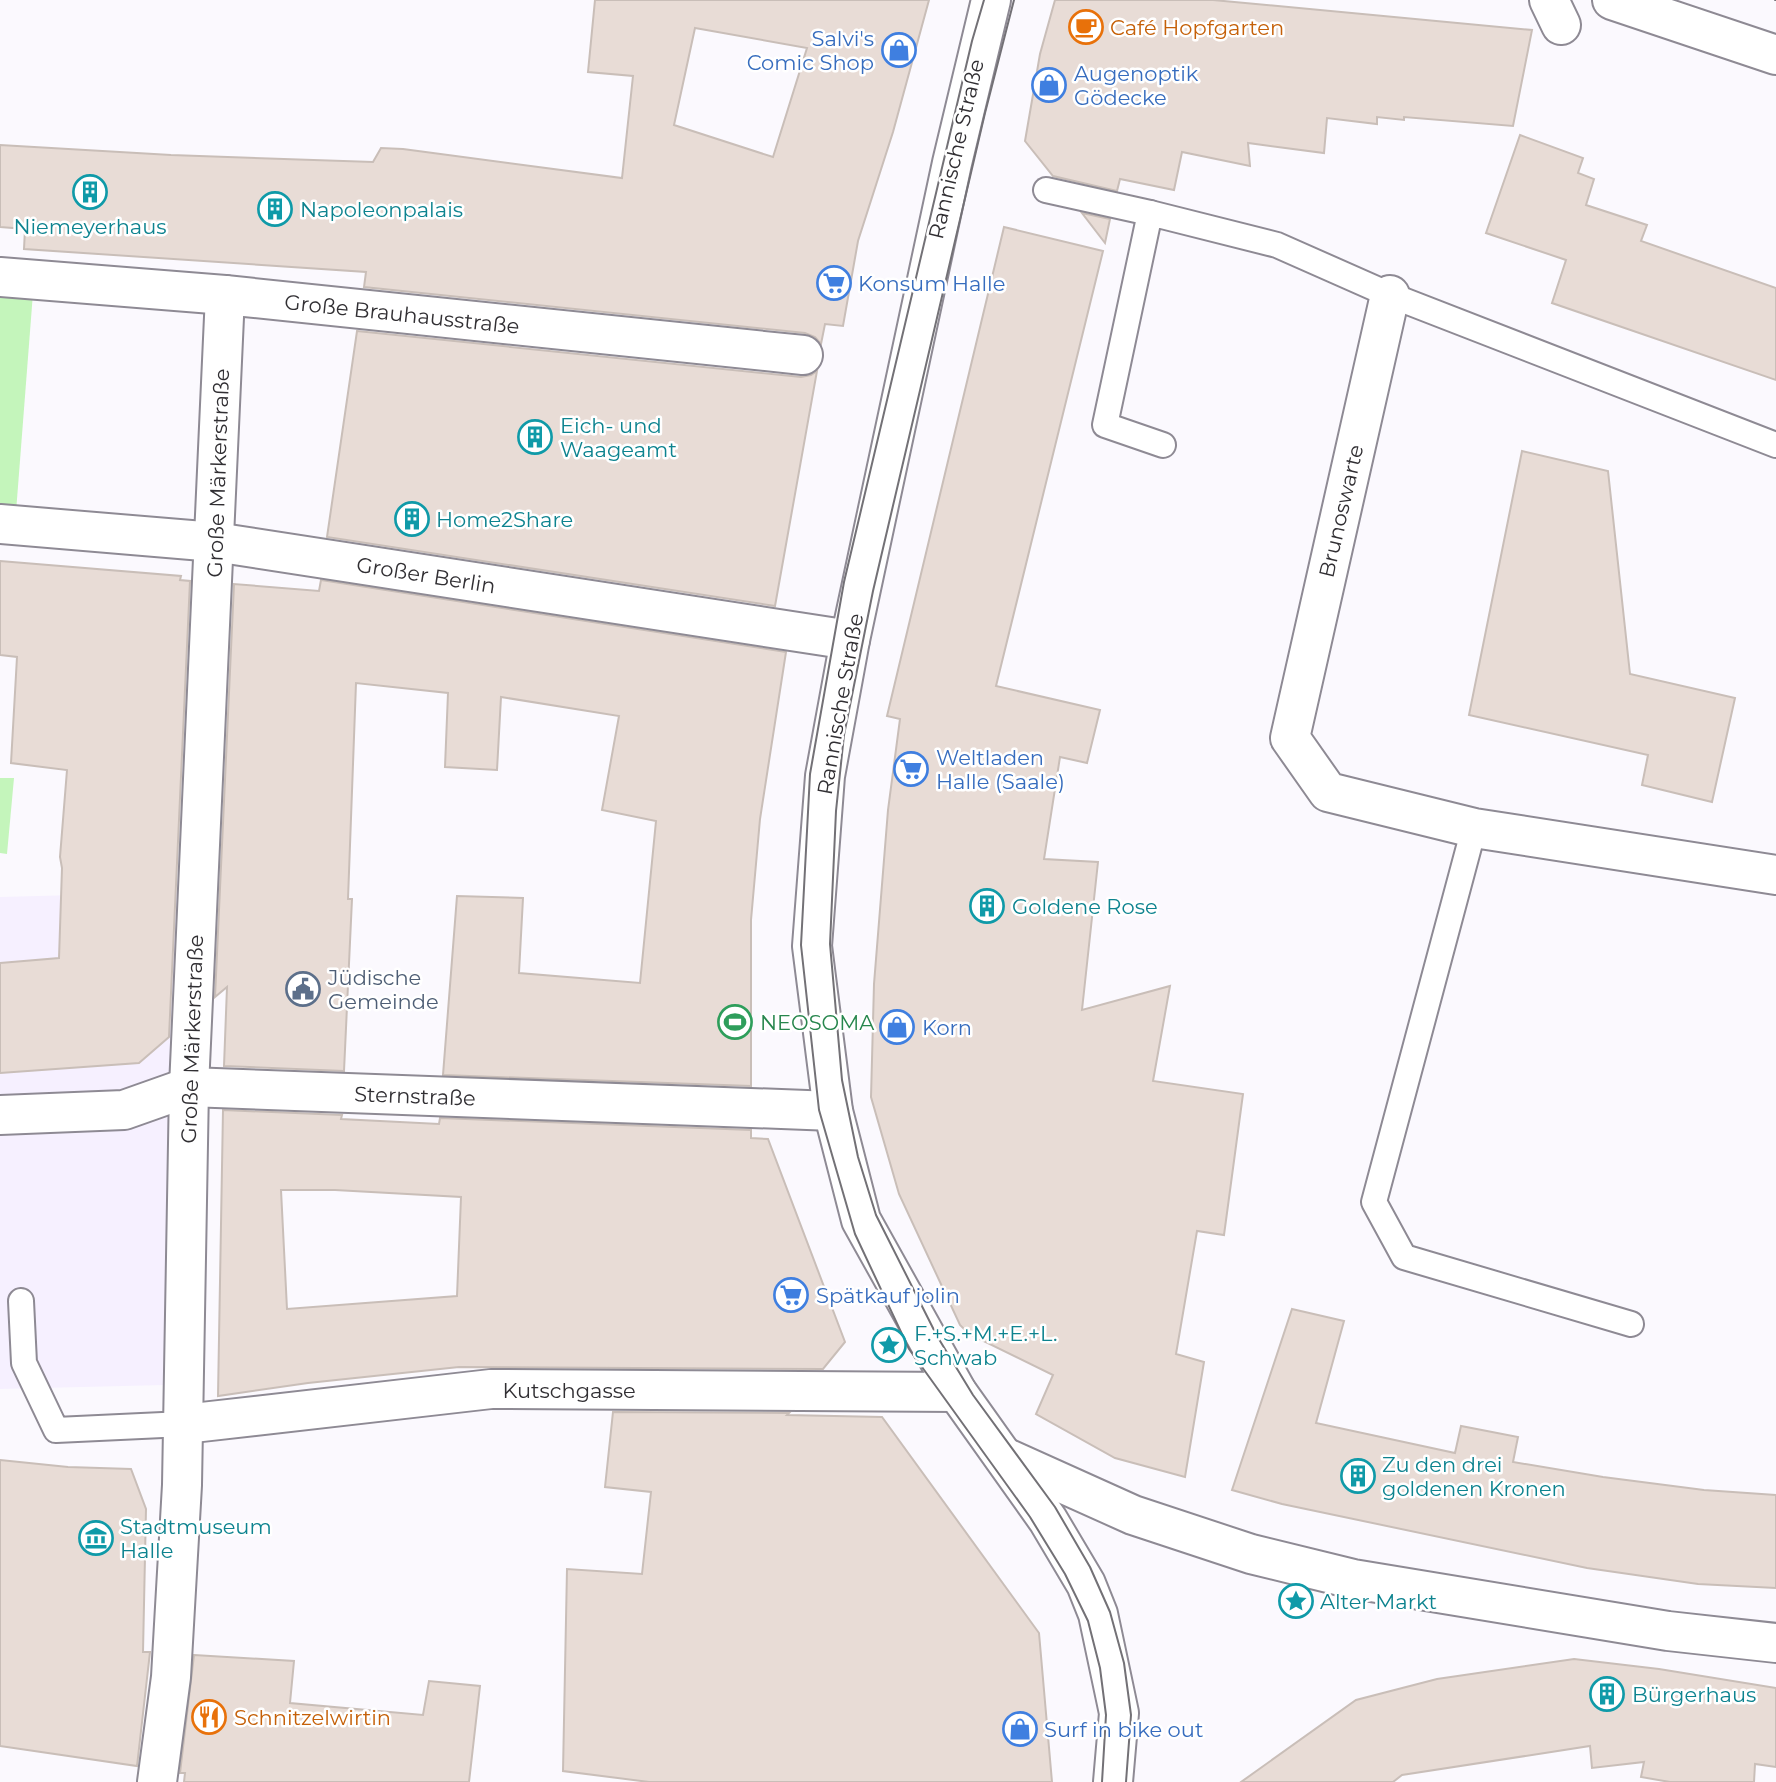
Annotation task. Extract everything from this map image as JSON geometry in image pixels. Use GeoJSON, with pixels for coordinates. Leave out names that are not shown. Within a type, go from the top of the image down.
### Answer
{"type":"FeatureCollection","features":[{"type":"Feature","properties":{"kind":"street","name":"Rannische Straße"},"geometry":{"type":"LineString","coordinates":[[957,1392],[862,1220],[834,1111],[812,946],[825,776],[850,640],[949,176],[991,0]]}},
{"type":"Feature","properties":{"kind":"street"},"geometry":{"type":"LineString","coordinates":[[1585,8],[1776,55]]}},
{"type":"Feature","properties":{"kind":"street","name":"Große Brauhausstraße"},"geometry":{"type":"LineString","coordinates":[[0,277],[225,295],[803,355]]}},
{"type":"Feature","properties":{"kind":"street","name":"Große Märkerstraße"},"geometry":{"type":"LineString","coordinates":[[157,1782],[171,1677],[184,1424],[189,1087],[225,295]]}},
{"type":"Feature","properties":{"kind":"street","name":"Brunoswarte"},"geometry":{"type":"LineString","coordinates":[[1390,295],[1290,738],[1328,792],[1474,828],[1776,875]]}},
{"type":"Feature","properties":{"kind":"street","name":"Großer Berlin"},"geometry":{"type":"LineString","coordinates":[[0,524],[215,542],[850,640]]}},
{"type":"Feature","properties":{"kind":"street","name":"Sternstraße"},"geometry":{"type":"LineString","coordinates":[[0,1115],[124,1110],[189,1087],[834,1111]]}},
{"type":"Feature","properties":{"kind":"street","name":"Kutschgasse"},"geometry":{"type":"LineString","coordinates":[[184,1424],[491,1389],[957,1392]]}},
{"type":"Feature","properties":{"kind":"street"},"geometry":{"type":"LineString","coordinates":[[957,1392],[1071,1556],[1098,1614],[1119,1713],[1113,1782]]}},
{"type":"Feature","properties":{"kind":"street"},"geometry":{"type":"LineString","coordinates":[[1004,1457],[1133,1515],[1251,1553],[1353,1579],[1668,1631],[1776,1643]]}},
{"type":"Feature","properties":{"kind":"lane"},"geometry":{"type":"LineString","coordinates":[[1046,190],[1277,245],[1390,295],[1776,445]]}},
{"type":"Feature","properties":{"kind":"lane"},"geometry":{"type":"LineString","coordinates":[[1150,214],[1105,425],[1163,445]]}},
{"type":"Feature","properties":{"kind":"lane"},"geometry":{"type":"LineString","coordinates":[[1474,828],[1374,1202],[1404,1257],[1631,1324]]}},
{"type":"Feature","properties":{"kind":"lane"},"geometry":{"type":"LineString","coordinates":[[21,1301],[24,1363],[55,1430],[184,1424]]}},
{"type":"Feature","properties":{"kind":"shaded area"},"geometry":{"type":"Polygon","coordinates":[[[190,892],[165,1385],[0,1389],[0,897],[190,892]]]}},
{"type":"Feature","properties":{"kind":"green space"},"geometry":{"type":"Polygon","coordinates":[[[0,277],[34,280],[15,525],[0,524],[0,277]]]}},
{"type":"Feature","properties":{"kind":"green space"},"geometry":{"type":"Polygon","coordinates":[[[0,778],[14,778],[7,854],[0,853],[0,778]]]}},
{"type":"Feature","properties":{"kind":"building"},"geometry":{"type":"Polygon","coordinates":[[[595,0],[929,0],[893,132],[858,241],[843,326],[825,324],[821,344],[815,337],[805,333],[364,287],[366,272],[24,249],[25,229],[0,227],[0,145],[171,155],[373,162],[381,148],[403,149],[622,178],[633,76],[588,72],[595,0]],[[695,28],[674,125],[773,157],[807,48],[695,28]]]}},
{"type":"Feature","properties":{"kind":"building"},"geometry":{"type":"Polygon","coordinates":[[[1055,0],[1213,0],[1532,30],[1513,126],[1404,117],[1404,120],[1377,117],[1377,124],[1327,118],[1324,153],[1248,143],[1250,166],[1182,152],[1174,190],[1120,179],[1117,191],[1053,176],[1025,141],[1040,54],[1055,0]]]}},
{"type":"Feature","properties":{"kind":"building"},"geometry":{"type":"Polygon","coordinates":[[[1520,135],[1583,158],[1578,173],[1594,179],[1586,205],[1647,225],[1641,241],[1776,288],[1776,380],[1552,303],[1566,260],[1486,233],[1520,135]]]}},
{"type":"Feature","properties":{"kind":"building"},"geometry":{"type":"Polygon","coordinates":[[[1082,213],[1110,219],[1105,243],[1082,213]]]}},
{"type":"Feature","properties":{"kind":"building"},"geometry":{"type":"Polygon","coordinates":[[[1004,227],[1103,251],[996,686],[1100,710],[1087,763],[1060,757],[1044,859],[1098,862],[1082,1010],[1170,986],[1153,1081],[1243,1094],[1224,1235],[1197,1231],[1176,1354],[1204,1362],[1185,1477],[1115,1458],[1036,1414],[1053,1375],[969,1334],[960,1325],[899,1194],[871,1097],[874,984],[888,810],[900,719],[887,716],[1004,227]]]}},
{"type":"Feature","properties":{"kind":"building"},"geometry":{"type":"Polygon","coordinates":[[[357,331],[801,377],[817,371],[775,606],[327,537],[357,331]]]}},
{"type":"Feature","properties":{"kind":"building"},"geometry":{"type":"Polygon","coordinates":[[[1522,451],[1608,471],[1630,674],[1735,698],[1712,802],[1642,785],[1648,755],[1469,715],[1522,451]]]}},
{"type":"Feature","properties":{"kind":"building"},"geometry":{"type":"Polygon","coordinates":[[[0,561],[181,576],[180,580],[190,581],[169,1037],[139,1063],[0,1073],[0,963],[59,958],[62,868],[60,857],[67,770],[11,763],[17,657],[0,655],[0,561]]]}},
{"type":"Feature","properties":{"kind":"building"},"geometry":{"type":"Polygon","coordinates":[[[321,580],[786,652],[760,819],[751,920],[751,1086],[443,1075],[457,896],[523,898],[519,973],[640,983],[656,821],[602,810],[619,716],[501,697],[497,770],[445,767],[448,693],[356,683],[348,899],[352,899],[344,1071],[224,1066],[227,987],[215,997],[234,584],[319,591],[321,580]]]}},
{"type":"Feature","properties":{"kind":"building"},"geometry":{"type":"Polygon","coordinates":[[[223,1110],[342,1115],[341,1119],[439,1124],[440,1118],[751,1130],[751,1138],[768,1139],[845,1342],[823,1369],[459,1367],[308,1383],[218,1396],[223,1110]],[[281,1190],[287,1309],[457,1296],[461,1197],[281,1190]]]}},
{"type":"Feature","properties":{"kind":"building"},"geometry":{"type":"Polygon","coordinates":[[[1292,1309],[1344,1321],[1316,1423],[1455,1453],[1461,1426],[1518,1437],[1513,1462],[1704,1490],[1776,1495],[1776,1588],[1698,1584],[1587,1568],[1282,1504],[1232,1490],[1292,1309]]]}},
{"type":"Feature","properties":{"kind":"building"},"geometry":{"type":"Polygon","coordinates":[[[613,1412],[789,1413],[787,1415],[882,1417],[1039,1633],[1052,1782],[649,1782],[563,1771],[567,1569],[642,1574],[651,1492],[605,1487],[613,1412]]]}},
{"type":"Feature","properties":{"kind":"building"},"geometry":{"type":"Polygon","coordinates":[[[0,1460],[68,1467],[131,1469],[146,1509],[143,1652],[150,1652],[137,1766],[0,1746],[0,1460]]]}},
{"type":"Feature","properties":{"kind":"building"},"geometry":{"type":"Polygon","coordinates":[[[194,1655],[294,1661],[290,1703],[423,1715],[429,1681],[480,1686],[469,1782],[184,1782],[185,1773],[180,1773],[194,1655]]]}},
{"type":"Feature","properties":{"kind":"building"},"geometry":{"type":"Polygon","coordinates":[[[1574,1659],[1659,1669],[1776,1688],[1776,1767],[1755,1764],[1754,1782],[1670,1782],[1641,1777],[1644,1762],[1592,1768],[1590,1746],[1402,1775],[1393,1782],[1241,1782],[1356,1700],[1437,1679],[1574,1659]]]}},
{"type":"Feature","properties":{"kind":"tram line"},"geometry":{"type":"LineString","coordinates":[[984,0],[844,582],[810,774],[801,945],[819,1110],[855,1234],[909,1349],[1030,1517],[1065,1574],[1088,1621],[1100,1668],[1106,1715],[1102,1782]]}},
{"type":"Feature","properties":{"kind":"tram line"},"geometry":{"type":"LineString","coordinates":[[1014,0],[873,591],[844,735],[836,811],[830,944],[842,1080],[858,1157],[876,1215],[937,1336],[973,1395],[1055,1507],[1090,1567],[1110,1612],[1124,1663],[1131,1715],[1126,1782]]}},
{"type":"Feature","properties":{"kind":"place","name":"Café Hopfgarten"},"geometry":{"type":"Point","coordinates":[1086,27]}},
{"type":"Feature","properties":{"kind":"place","name":"Salvi's Comic Shop"},"geometry":{"type":"Point","coordinates":[899,50]}},
{"type":"Feature","properties":{"kind":"place","name":"Augenoptik Gödecke"},"geometry":{"type":"Point","coordinates":[1049,85]}},
{"type":"Feature","properties":{"kind":"place","name":"Niemeyerhaus"},"geometry":{"type":"Point","coordinates":[90,192]}},
{"type":"Feature","properties":{"kind":"place","name":"Napoleonpalais"},"geometry":{"type":"Point","coordinates":[275,209]}},
{"type":"Feature","properties":{"kind":"place","name":"Konsum Halle"},"geometry":{"type":"Point","coordinates":[834,283]}},
{"type":"Feature","properties":{"kind":"place","name":"Eich- und Waageamt"},"geometry":{"type":"Point","coordinates":[535,437]}},
{"type":"Feature","properties":{"kind":"place","name":"Home2Share"},"geometry":{"type":"Point","coordinates":[412,519]}},
{"type":"Feature","properties":{"kind":"place","name":"Weltladen Halle (Saale)"},"geometry":{"type":"Point","coordinates":[911,769]}},
{"type":"Feature","properties":{"kind":"place","name":"Goldene Rose"},"geometry":{"type":"Point","coordinates":[987,906]}},
{"type":"Feature","properties":{"kind":"place","name":"Jüdische Gemeinde"},"geometry":{"type":"Point","coordinates":[303,989]}},
{"type":"Feature","properties":{"kind":"place","name":"NEOSOMA"},"geometry":{"type":"Point","coordinates":[735,1022]}},
{"type":"Feature","properties":{"kind":"place","name":"Korn"},"geometry":{"type":"Point","coordinates":[897,1027]}},
{"type":"Feature","properties":{"kind":"place","name":"Spätkauf jolin"},"geometry":{"type":"Point","coordinates":[791,1295]}},
{"type":"Feature","properties":{"kind":"place","name":"F.+S.+M.+E.+L. Schwab"},"geometry":{"type":"Point","coordinates":[889,1345]}},
{"type":"Feature","properties":{"kind":"place","name":"Zu den drei goldenen Kronen"},"geometry":{"type":"Point","coordinates":[1358,1476]}},
{"type":"Feature","properties":{"kind":"place","name":"Stadtmuseum Halle"},"geometry":{"type":"Point","coordinates":[96,1538]}},
{"type":"Feature","properties":{"kind":"place","name":"Alter Markt"},"geometry":{"type":"Point","coordinates":[1296,1601]}},
{"type":"Feature","properties":{"kind":"place","name":"Bürgerhaus"},"geometry":{"type":"Point","coordinates":[1607,1694]}},
{"type":"Feature","properties":{"kind":"place","name":"Schnitzelwirtin"},"geometry":{"type":"Point","coordinates":[209,1717]}},
{"type":"Feature","properties":{"kind":"place","name":"Surf in bike out"},"geometry":{"type":"Point","coordinates":[1020,1729]}}]}
